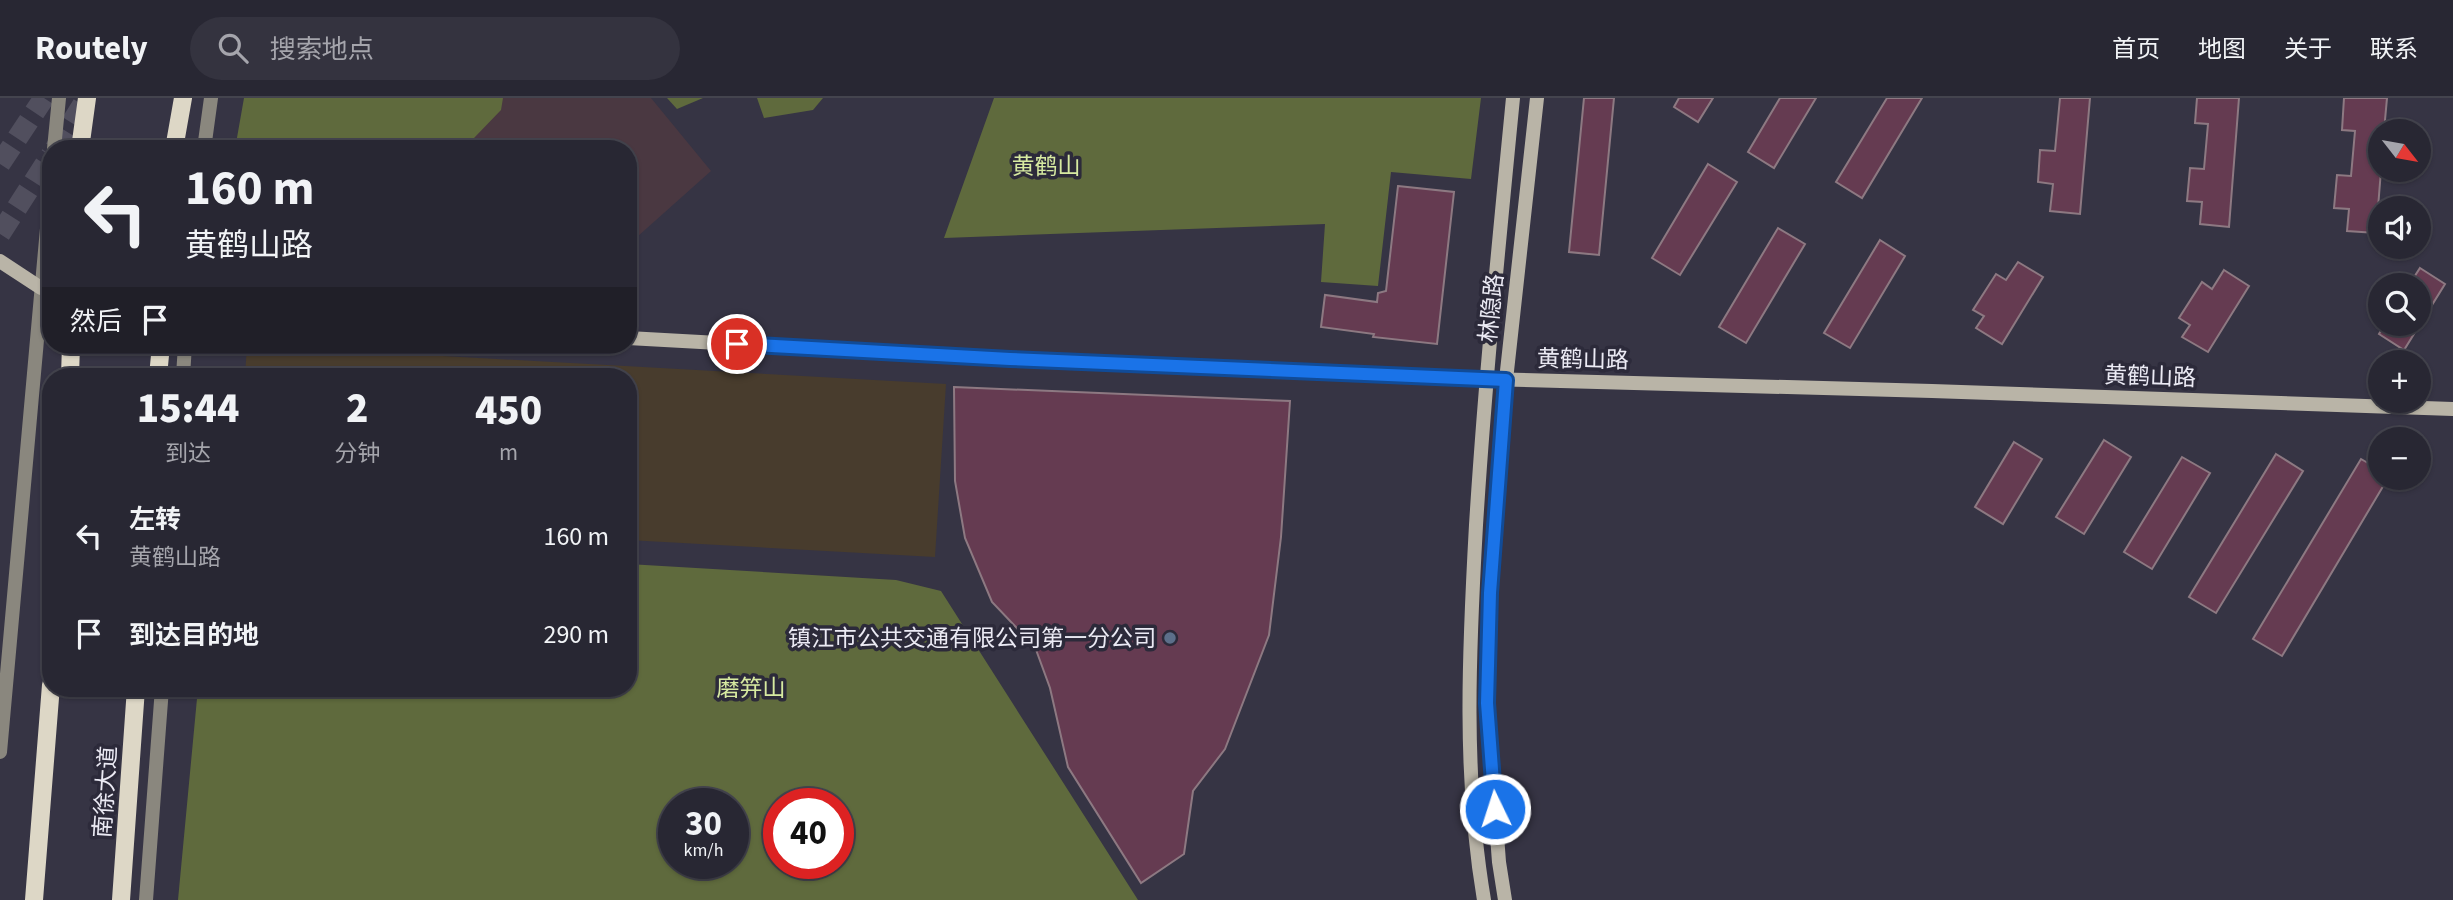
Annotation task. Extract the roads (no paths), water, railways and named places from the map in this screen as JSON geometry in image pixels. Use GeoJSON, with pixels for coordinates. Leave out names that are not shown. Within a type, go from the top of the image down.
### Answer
{"type":"FeatureCollection","features":[{"type":"Feature","properties":{"kind":"main road"},"geometry":{"type":"LineString","coordinates":[[81,140],[88,98]]}},
{"type":"Feature","properties":{"kind":"main road"},"geometry":{"type":"LineString","coordinates":[[176,140],[183,98]]}},
{"type":"Feature","properties":{"kind":"main road"},"geometry":{"type":"LineString","coordinates":[[34,900],[50,697]]}},
{"type":"Feature","properties":{"kind":"main road","name":"南徐大道"},"geometry":{"type":"LineString","coordinates":[[121,900],[135,697]]}},
{"type":"Feature","properties":{"kind":"street"},"geometry":{"type":"LineString","coordinates":[[55,140],[59,98]]}},
{"type":"Feature","properties":{"kind":"street"},"geometry":{"type":"LineString","coordinates":[[205,140],[211,98]]}},
{"type":"Feature","properties":{"kind":"street","name":"林隐路"},"geometry":{"type":"LineString","coordinates":[[1484,900],[1478,864],[1468,706],[1485,379],[1513,98]]}},
{"type":"Feature","properties":{"kind":"street","name":"林隐路"},"geometry":{"type":"LineString","coordinates":[[1505,900],[1499,862],[1487,703],[1490,593],[1506,380],[1537,98]]}},
{"type":"Feature","properties":{"kind":"street"},"geometry":{"type":"LineString","coordinates":[[0,261],[42,287]]}},
{"type":"Feature","properties":{"kind":"street"},"geometry":{"type":"LineString","coordinates":[[0,752],[42,329]]}},
{"type":"Feature","properties":{"kind":"street","name":"黄鹤山路"},"geometry":{"type":"LineString","coordinates":[[637,338],[1010,359],[1506,380],[1946,391],[2453,409]]}},
{"type":"Feature","properties":{"kind":"street"},"geometry":{"type":"LineString","coordinates":[[146,900],[161,697]]}},
{"type":"Feature","properties":{"kind":"tunnel"},"geometry":{"type":"LineString","coordinates":[[0,164],[44,98]]}},
{"type":"Feature","properties":{"kind":"tunnel"},"geometry":{"type":"LineString","coordinates":[[61,140],[87,98]]}},
{"type":"Feature","properties":{"kind":"tunnel"},"geometry":{"type":"LineString","coordinates":[[0,234],[42,169]]}},
{"type":"Feature","properties":{"kind":"place","name":"镇江市公共交通有限公司第一分公司"},"geometry":{"type":"Point","coordinates":[1170,638]}},
{"type":"Feature","properties":{"kind":"park label","name":"黄鹤山"},"geometry":{"type":"Point","coordinates":[1046,166]}},
{"type":"Feature","properties":{"kind":"park label","name":"磨笄山"},"geometry":{"type":"Point","coordinates":[751,688]}}]}
